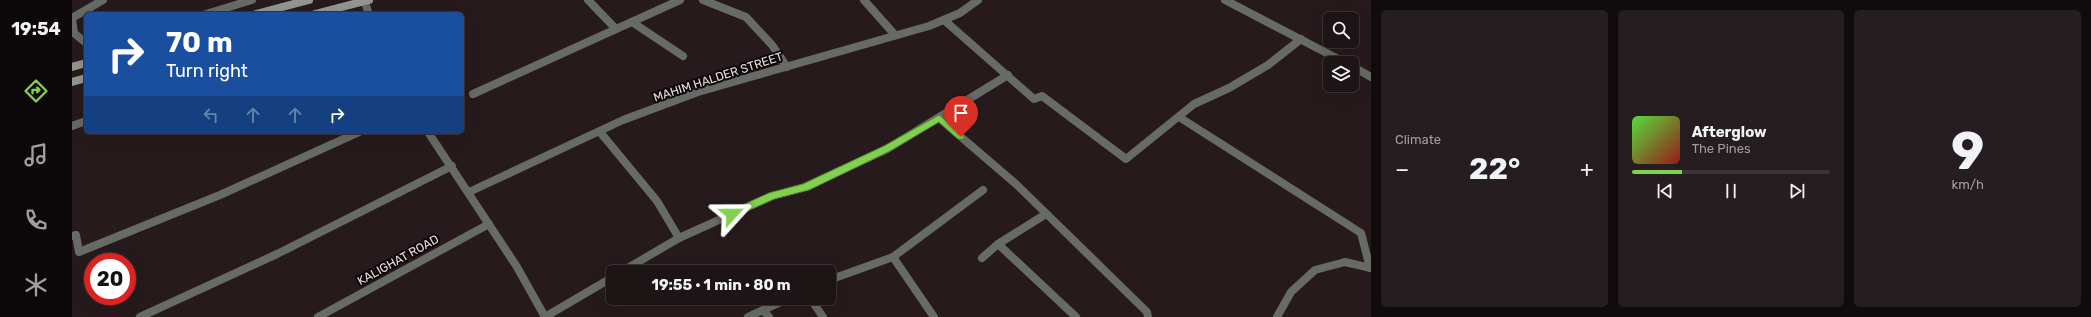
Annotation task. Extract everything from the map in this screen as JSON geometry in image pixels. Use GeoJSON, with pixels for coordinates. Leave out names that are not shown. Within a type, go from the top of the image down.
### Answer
{"type":"FeatureCollection","features":[{"type":"Feature","properties":{"kind":"main road"},"geometry":{"type":"LineString","coordinates":[[263,12],[309,0]]}},
{"type":"Feature","properties":{"kind":"main road"},"geometry":{"type":"LineString","coordinates":[[322,12],[366,0]]}},
{"type":"Feature","properties":{"kind":"main road"},"geometry":{"type":"LineString","coordinates":[[72,67],[84,64]]}},
{"type":"Feature","properties":{"kind":"main road"},"geometry":{"type":"LineString","coordinates":[[72,82],[84,79]]}},
{"type":"Feature","properties":{"kind":"street"},"geometry":{"type":"LineString","coordinates":[[84,41],[74,33],[72,19],[103,0]]}},
{"type":"Feature","properties":{"kind":"street"},"geometry":{"type":"LineString","coordinates":[[213,12],[252,0]]}},
{"type":"Feature","properties":{"kind":"street"},"geometry":{"type":"LineString","coordinates":[[366,0],[369,12]]}},
{"type":"Feature","properties":{"kind":"street"},"geometry":{"type":"LineString","coordinates":[[588,0],[616,29]]}},
{"type":"Feature","properties":{"kind":"street"},"geometry":{"type":"LineString","coordinates":[[474,94],[680,0]]}},
{"type":"Feature","properties":{"kind":"street"},"geometry":{"type":"LineString","coordinates":[[704,0],[746,17],[772,45],[787,67]]}},
{"type":"Feature","properties":{"kind":"street"},"geometry":{"type":"LineString","coordinates":[[864,0],[895,35]]}},
{"type":"Feature","properties":{"kind":"street","name":"MAHIM HALDER STREET"},"geometry":{"type":"LineString","coordinates":[[469,192],[623,120],[698,92],[944,20],[960,13],[978,0]]}},
{"type":"Feature","properties":{"kind":"street"},"geometry":{"type":"LineString","coordinates":[[1226,0],[1333,56]]}},
{"type":"Feature","properties":{"kind":"street"},"geometry":{"type":"LineString","coordinates":[[944,20],[1034,99],[1042,96],[1126,159],[1194,104],[1229,88],[1268,65],[1301,39]]}},
{"type":"Feature","properties":{"kind":"street"},"geometry":{"type":"LineString","coordinates":[[632,22],[683,56]]}},
{"type":"Feature","properties":{"kind":"street"},"geometry":{"type":"LineString","coordinates":[[1359,70],[1371,77]]}},
{"type":"Feature","properties":{"kind":"street"},"geometry":{"type":"LineString","coordinates":[[633,265],[679,238],[772,196],[805,187],[887,149],[1008,75]]}},
{"type":"Feature","properties":{"kind":"street"},"geometry":{"type":"LineString","coordinates":[[1179,117],[1361,233],[1371,268],[1345,262],[1315,270],[1291,292],[1277,317]]}},
{"type":"Feature","properties":{"kind":"street"},"geometry":{"type":"LineString","coordinates":[[939,118],[1017,186],[1147,312],[1148,317]]}},
{"type":"Feature","properties":{"kind":"street"},"geometry":{"type":"LineString","coordinates":[[72,126],[84,123]]}},
{"type":"Feature","properties":{"kind":"street"},"geometry":{"type":"LineString","coordinates":[[600,132],[657,201],[679,238]]}},
{"type":"Feature","properties":{"kind":"street"},"geometry":{"type":"LineString","coordinates":[[72,236],[76,235],[79,252],[277,172],[355,134]]}},
{"type":"Feature","properties":{"kind":"street"},"geometry":{"type":"LineString","coordinates":[[429,134],[452,166],[517,267],[545,317],[606,281]]}},
{"type":"Feature","properties":{"kind":"street"},"geometry":{"type":"LineString","coordinates":[[140,317],[277,254],[452,166]]}},
{"type":"Feature","properties":{"kind":"street"},"geometry":{"type":"LineString","coordinates":[[836,277],[893,257],[983,190]]}},
{"type":"Feature","properties":{"kind":"street"},"geometry":{"type":"LineString","coordinates":[[982,258],[998,244],[1046,214]]}},
{"type":"Feature","properties":{"kind":"street","name":"KALIGHAT ROAD"},"geometry":{"type":"LineString","coordinates":[[318,317],[489,224]]}},
{"type":"Feature","properties":{"kind":"street"},"geometry":{"type":"LineString","coordinates":[[998,244],[1076,317]]}},
{"type":"Feature","properties":{"kind":"street"},"geometry":{"type":"LineString","coordinates":[[893,257],[934,317]]}},
{"type":"Feature","properties":{"kind":"street"},"geometry":{"type":"LineString","coordinates":[[748,317],[766,313],[778,305]]}},
{"type":"Feature","properties":{"kind":"street"},"geometry":{"type":"LineString","coordinates":[[815,305],[823,317]]}},
{"type":"Feature","properties":{"kind":"route"},"geometry":{"type":"LineString","coordinates":[[732,214],[772,196],[805,187],[887,149],[939,118],[961,137]]}}]}
